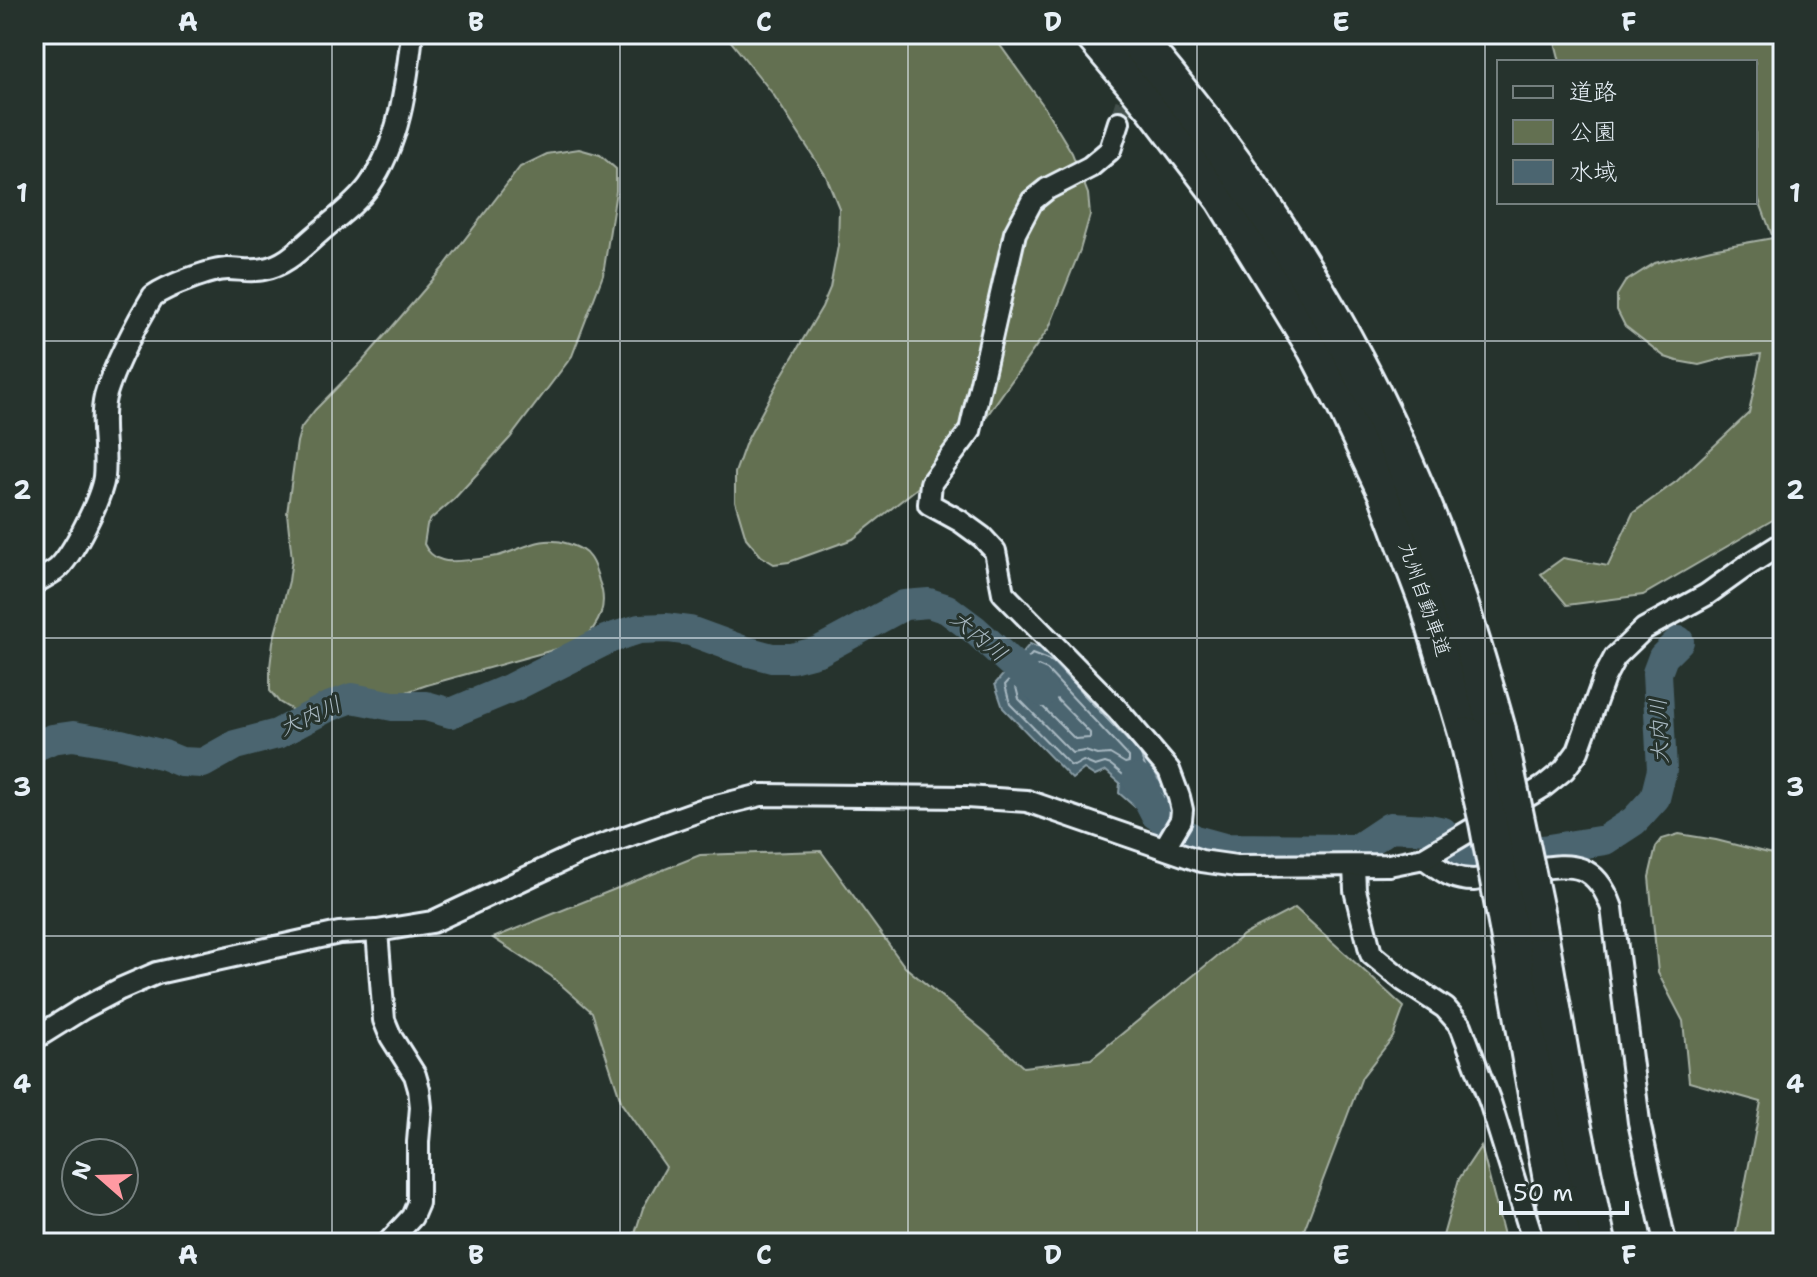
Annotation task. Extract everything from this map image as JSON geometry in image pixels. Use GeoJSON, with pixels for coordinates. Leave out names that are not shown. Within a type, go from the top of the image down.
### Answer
{"type":"FeatureCollection","features":[{"type":"Feature","properties":{"kind":"highway","name":"九州自動車道"},"geometry":{"type":"LineString","coordinates":[[1093,34],[1154,106],[1224,198],[1316,348],[1387,493],[1482,733]]}},
{"type":"Feature","properties":{"kind":"highway","name":"九州自動車道"},"geometry":{"type":"LineString","coordinates":[[1132,34],[1234,163],[1290,246],[1343,336],[1412,478],[1436,539],[1476,654],[1488,822],[1523,925],[1544,962],[1597,1243]]}},
{"type":"Feature","properties":{"kind":"highway","name":"九州自動車道"},"geometry":{"type":"LineString","coordinates":[[1523,925],[1563,1243]]}},
{"type":"Feature","properties":{"kind":"highway"},"geometry":{"type":"LineString","coordinates":[[1544,962],[1621,1243]]}},
{"type":"Feature","properties":{"kind":"street"},"geometry":{"type":"LineString","coordinates":[[34,583],[56,570],[69,554],[92,512],[104,480],[105,399],[115,370],[153,296],[210,272],[224,269],[262,270],[280,265],[347,211],[369,186],[397,125],[412,34]]}},
{"type":"Feature","properties":{"kind":"street"},"geometry":{"type":"LineString","coordinates":[[1119,122],[1110,150],[1090,167],[1047,189],[1032,201],[1015,233],[970,431],[931,483],[929,504],[960,521],[995,551],[1003,593],[1118,710],[1169,770],[1182,810],[1181,820],[1165,847]]}},
{"type":"Feature","properties":{"kind":"street"},"geometry":{"type":"LineString","coordinates":[[34,1039],[82,1009],[157,973],[339,933],[377,931],[432,922],[577,854],[704,809],[761,795],[966,797],[1027,801],[1201,861],[1236,866],[1389,865],[1424,858],[1543,787],[1564,770],[1578,751],[1604,678],[1615,657],[1644,629],[1706,595],[1783,543]]}},
{"type":"Feature","properties":{"kind":"street"},"geometry":{"type":"LineString","coordinates":[[1424,858],[1445,874],[1461,880],[1566,865],[1588,873],[1601,885],[1612,908],[1639,1122],[1665,1243]]}},
{"type":"Feature","properties":{"kind":"street"},"geometry":{"type":"LineString","coordinates":[[1354,866],[1355,890],[1371,954],[1445,1008],[1461,1026],[1490,1102],[1534,1243]]}},
{"type":"Feature","properties":{"kind":"street"},"geometry":{"type":"LineString","coordinates":[[377,931],[384,1020],[415,1075],[421,1107],[418,1203],[412,1217],[388,1243]]}},
{"type":"Feature","properties":{"kind":"green space"},"geometry":{"type":"Polygon","coordinates":[[[725,34],[992,34],[1043,105],[1072,153],[1088,194],[1090,215],[1080,250],[1049,328],[959,455],[853,539],[789,562],[774,564],[761,556],[746,538],[735,501],[735,473],[746,442],[830,288],[838,246],[839,208],[826,176],[773,94],[725,34]]]}},
{"type":"Feature","properties":{"kind":"green space"},"geometry":{"type":"Polygon","coordinates":[[[1553,34],[1783,34],[1783,514],[1643,595],[1567,605],[1541,574],[1563,558],[1608,566],[1633,513],[1677,481],[1749,413],[1761,354],[1729,357],[1699,365],[1665,357],[1625,326],[1617,310],[1617,295],[1625,282],[1655,263],[1773,238],[1757,194],[1757,60],[1560,60],[1553,34]]]}},
{"type":"Feature","properties":{"kind":"green space"},"geometry":{"type":"Polygon","coordinates":[[[579,149],[600,155],[616,169],[616,191],[603,275],[572,356],[510,438],[454,499],[431,519],[424,544],[436,558],[454,561],[498,556],[541,542],[559,541],[575,546],[593,563],[602,590],[601,614],[582,642],[427,685],[324,720],[301,715],[279,702],[270,691],[270,667],[292,559],[287,513],[301,428],[442,269],[520,167],[547,154],[579,149]]]}},
{"type":"Feature","properties":{"kind":"green space"},"geometry":{"type":"Polygon","coordinates":[[[1679,834],[1783,855],[1783,1243],[1734,1243],[1761,1102],[1689,1082],[1683,1021],[1658,973],[1649,877],[1656,847],[1662,839],[1679,834]]]}},
{"type":"Feature","properties":{"kind":"green space"},"geometry":{"type":"Polygon","coordinates":[[[821,851],[905,967],[1023,1067],[1091,1059],[1243,935],[1295,908],[1404,1007],[1393,1037],[1362,1077],[1299,1243],[632,1243],[643,1208],[666,1167],[622,1104],[592,1012],[551,976],[493,938],[700,855],[821,851]]]}},
{"type":"Feature","properties":{"kind":"green space"},"geometry":{"type":"Polygon","coordinates":[[[1481,1146],[1506,1243],[1441,1243],[1459,1179],[1481,1146]]]}},
{"type":"Feature","properties":{"kind":"water"},"geometry":{"type":"Polygon","coordinates":[[[1030,644],[1057,655],[1147,750],[1158,779],[1171,792],[1175,803],[1160,810],[1152,822],[1119,793],[1120,783],[1106,771],[1095,776],[1084,769],[1072,779],[1003,708],[995,684],[1030,644]]]}},
{"type":"Feature","properties":{"kind":"waterway","name":"大内川"},"geometry":{"type":"LineString","coordinates":[[34,747],[52,739],[73,736],[121,744],[181,762],[203,763],[235,745],[277,734],[352,698],[393,706],[426,706],[451,713],[511,688],[608,639],[639,629],[690,631],[772,658],[792,658],[819,651],[904,605],[929,603],[947,609],[975,630],[1043,692]]}},
{"type":"Feature","properties":{"kind":"waterway","name":"大内川"},"geometry":{"type":"LineString","coordinates":[[1137,779],[1155,814],[1195,840],[1224,848],[1357,849],[1390,827],[1443,832],[1458,852],[1480,860],[1605,840],[1634,821],[1655,798],[1662,770],[1657,673],[1663,657],[1679,641]]}},
{"type":"Feature","properties":{"kind":"tunnel"},"geometry":{"type":"LineString","coordinates":[[1119,122],[1134,76]]}}]}
